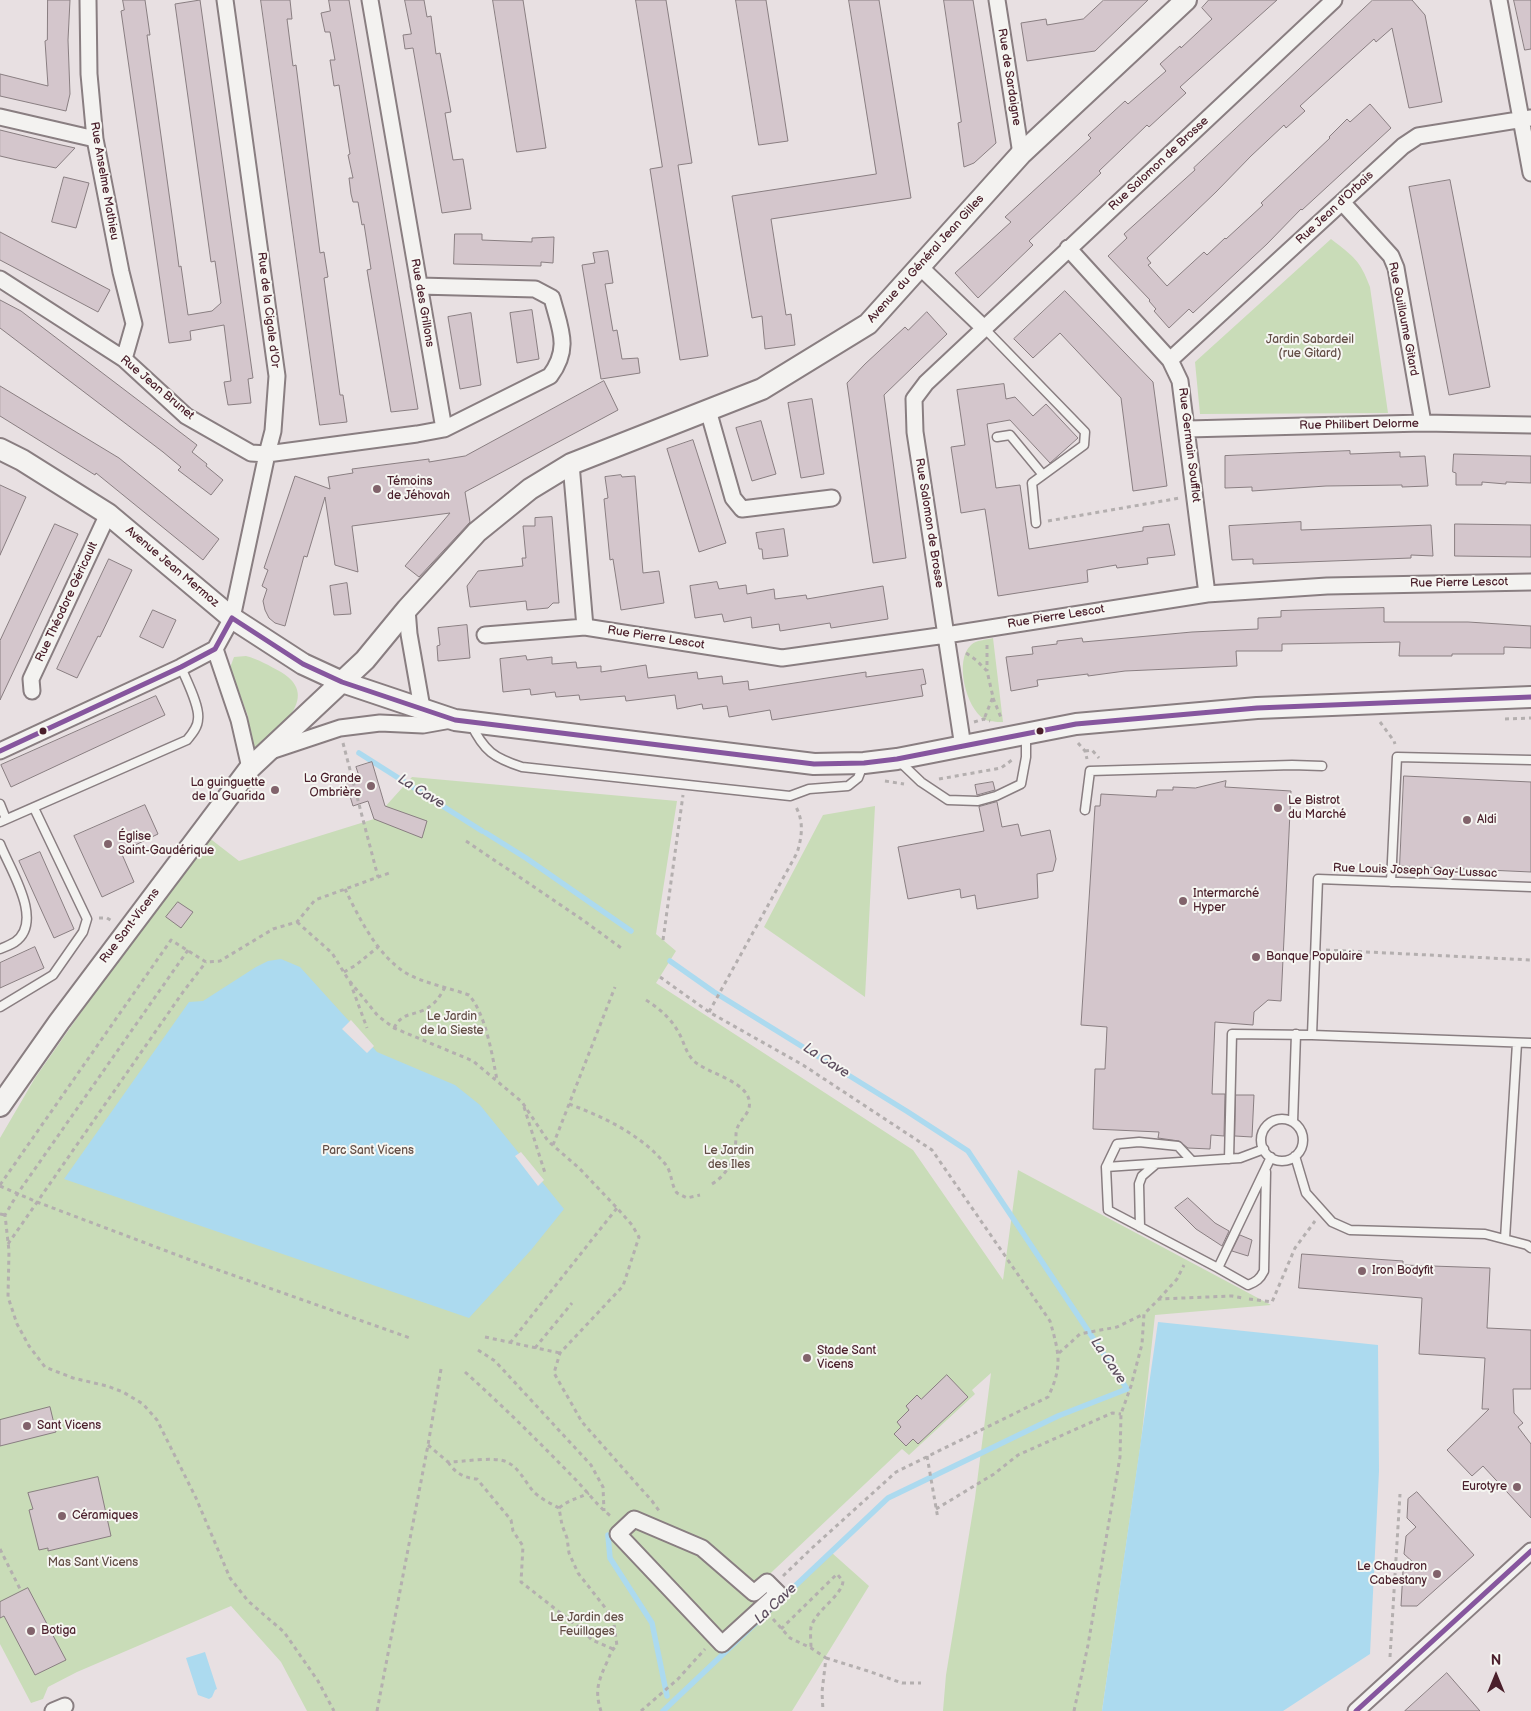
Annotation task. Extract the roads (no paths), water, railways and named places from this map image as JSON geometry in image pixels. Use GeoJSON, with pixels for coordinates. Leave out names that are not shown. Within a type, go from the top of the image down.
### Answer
{"type":"FeatureCollection","features":[{"type":"Feature","properties":{"kind":"main road","name":"Avenue du Général Jean Gilles"},"geometry":{"type":"LineString","coordinates":[[342,682],[365,660],[407,609],[477,532],[530,489],[571,464],[762,389],[868,324],[1021,154],[1186,0]]}},
{"type":"Feature","properties":{"kind":"main road","name":"Avenue Jean Mermoz"},"geometry":{"type":"LineString","coordinates":[[0,449],[22,460],[108,514],[232,618],[303,664],[342,682],[463,721],[814,764],[897,759],[1076,724],[1257,708],[1531,697]]}},
{"type":"Feature","properties":{"kind":"main road","name":"Rue Sant-Vicens"},"geometry":{"type":"LineString","coordinates":[[0,1106],[58,1022],[250,768],[342,682]]}},
{"type":"Feature","properties":{"kind":"street","name":"Rue Anselme Mathieu"},"geometry":{"type":"LineString","coordinates":[[88,0],[89,74],[95,139],[120,272],[134,324],[124,359]]}},
{"type":"Feature","properties":{"kind":"street","name":"Rue de la Cigale d'Or"},"geometry":{"type":"LineString","coordinates":[[215,649],[232,618],[273,431],[277,376],[225,0]]}},
{"type":"Feature","properties":{"kind":"street","name":"Rue des Grillons"},"geometry":{"type":"LineString","coordinates":[[370,0],[444,428]]}},
{"type":"Feature","properties":{"kind":"street","name":"Rue de Sardaigne"},"geometry":{"type":"LineString","coordinates":[[997,0],[1021,154]]}},
{"type":"Feature","properties":{"kind":"street","name":"Rue Salomon de Brosse"},"geometry":{"type":"LineString","coordinates":[[963,747],[915,432],[914,399],[926,383],[985,329],[1068,248],[1334,0]]}},
{"type":"Feature","properties":{"kind":"street"},"geometry":{"type":"LineString","coordinates":[[1499,0],[1526,119],[1531,173]]}},
{"type":"Feature","properties":{"kind":"street"},"geometry":{"type":"LineString","coordinates":[[0,117],[95,139]]}},
{"type":"Feature","properties":{"kind":"street","name":"Rue Jean d'Orbais"},"geometry":{"type":"LineString","coordinates":[[1170,360],[1403,146],[1418,136],[1526,119]]}},
{"type":"Feature","properties":{"kind":"street","name":"Rue Guillaume Gitard"},"geometry":{"type":"LineString","coordinates":[[1342,202],[1391,256],[1396,268],[1423,423]]}},
{"type":"Feature","properties":{"kind":"street","name":"Rue Germain Soufflot"},"geometry":{"type":"LineString","coordinates":[[1068,248],[1170,360],[1180,381],[1207,594]]}},
{"type":"Feature","properties":{"kind":"street"},"geometry":{"type":"LineString","coordinates":[[919,266],[985,329]]}},
{"type":"Feature","properties":{"kind":"street","name":"Rue Jean Brunet"},"geometry":{"type":"LineString","coordinates":[[0,279],[124,359],[186,416],[251,454],[267,454]]}},
{"type":"Feature","properties":{"kind":"street"},"geometry":{"type":"LineString","coordinates":[[267,454],[417,434],[444,428],[550,376],[559,365],[564,346],[552,298],[535,289],[419,286]]}},
{"type":"Feature","properties":{"kind":"street"},"geometry":{"type":"LineString","coordinates":[[708,410],[733,498],[742,509],[832,498]]}},
{"type":"Feature","properties":{"kind":"street","name":"Rue Philibert Delorme"},"geometry":{"type":"LineString","coordinates":[[1187,429],[1423,423],[1531,425]]}},
{"type":"Feature","properties":{"kind":"street"},"geometry":{"type":"LineString","coordinates":[[571,464],[585,628]]}},
{"type":"Feature","properties":{"kind":"street","name":"Rue Théodore Géricault"},"geometry":{"type":"LineString","coordinates":[[32,691],[31,679],[108,514]]}},
{"type":"Feature","properties":{"kind":"street","name":"Rue Pierre Lescot"},"geometry":{"type":"LineString","coordinates":[[485,635],[585,628],[782,658],[946,635],[1207,594],[1326,586],[1531,582]]}},
{"type":"Feature","properties":{"kind":"street"},"geometry":{"type":"LineString","coordinates":[[407,609],[409,634],[422,708]]}},
{"type":"Feature","properties":{"kind":"street"},"geometry":{"type":"LineString","coordinates":[[0,750],[181,667],[215,649],[239,720],[250,768]]}},
{"type":"Feature","properties":{"kind":"street","name":"Rue Sant-Vicens"},"geometry":{"type":"LineString","coordinates":[[268,752],[340,728],[380,723],[422,725],[463,721]]}},
{"type":"Feature","properties":{"kind":"street"},"geometry":{"type":"LineString","coordinates":[[634,1519],[702,1548],[754,1593],[767,1582],[772,1587],[778,1593],[722,1644],[618,1534],[634,1519]]}},
{"type":"Feature","properties":{"kind":"street"},"geometry":{"type":"LineString","coordinates":[[1356,1711],[1531,1551]]}},
{"type":"Feature","properties":{"kind":"lane"},"geometry":{"type":"LineString","coordinates":[[985,329],[1085,432],[1084,445],[1032,483],[1036,523]]}},
{"type":"Feature","properties":{"kind":"lane"},"geometry":{"type":"LineString","coordinates":[[997,437],[1010,435],[1043,475]]}},
{"type":"Feature","properties":{"kind":"lane"},"geometry":{"type":"LineString","coordinates":[[0,804],[3,821],[187,740],[198,720],[198,711],[181,667]]}},
{"type":"Feature","properties":{"kind":"lane"},"geometry":{"type":"LineString","coordinates":[[463,721],[489,752],[502,760],[522,767],[790,796],[808,790],[848,786],[858,778],[871,762]]}},
{"type":"Feature","properties":{"kind":"lane"},"geometry":{"type":"LineString","coordinates":[[897,759],[920,782],[948,800],[978,801],[996,796],[1021,784],[1026,756],[1026,734]]}},
{"type":"Feature","properties":{"kind":"lane"},"geometry":{"type":"LineString","coordinates":[[1391,882],[1396,758],[1531,760]]}},
{"type":"Feature","properties":{"kind":"lane"},"geometry":{"type":"LineString","coordinates":[[1085,810],[1090,771],[1292,764],[1322,766]]}},
{"type":"Feature","properties":{"kind":"lane"},"geometry":{"type":"LineString","coordinates":[[0,1007],[53,975],[83,932],[87,919],[34,808]]}},
{"type":"Feature","properties":{"kind":"lane"},"geometry":{"type":"LineString","coordinates":[[0,844],[24,897],[27,915],[24,930],[16,942],[0,949]]}},
{"type":"Feature","properties":{"kind":"lane","name":"Rue Louis Joseph Gay-Lussac"},"geometry":{"type":"LineString","coordinates":[[1312,1035],[1318,879],[1531,887]]}},
{"type":"Feature","properties":{"kind":"lane"},"geometry":{"type":"LineString","coordinates":[[1229,1159],[1232,1034],[1296,1034],[1531,1043]]}},
{"type":"Feature","properties":{"kind":"lane"},"geometry":{"type":"LineString","coordinates":[[1293,1122],[1296,1034]]}},
{"type":"Feature","properties":{"kind":"lane"},"geometry":{"type":"LineString","coordinates":[[1505,1240],[1517,1043]]}},
{"type":"Feature","properties":{"kind":"lane"},"geometry":{"type":"LineString","coordinates":[[1280,1119],[1293,1122],[1302,1132],[1302,1146],[1295,1156],[1283,1160],[1271,1157],[1264,1149],[1262,1136],[1268,1124],[1280,1119]]}},
{"type":"Feature","properties":{"kind":"lane"},"geometry":{"type":"LineString","coordinates":[[1192,1161],[1178,1146],[1139,1142],[1117,1144],[1106,1167],[1108,1210],[1248,1285],[1262,1277],[1264,1271],[1266,1168]]}},
{"type":"Feature","properties":{"kind":"lane"},"geometry":{"type":"LineString","coordinates":[[1106,1167],[1240,1158],[1264,1149]]}},
{"type":"Feature","properties":{"kind":"lane"},"geometry":{"type":"LineString","coordinates":[[1295,1156],[1306,1193],[1332,1222],[1350,1230],[1485,1234],[1527,1245],[1531,1248]]}},
{"type":"Feature","properties":{"kind":"lane"},"geometry":{"type":"LineString","coordinates":[[1218,1268],[1271,1157]]}},
{"type":"Feature","properties":{"kind":"lane"},"geometry":{"type":"LineString","coordinates":[[1140,1227],[1139,1184],[1142,1176],[1156,1164]]}},
{"type":"Feature","properties":{"kind":"water"},"geometry":{"type":"Polygon","coordinates":[[[281,959],[300,967],[377,1052],[455,1085],[480,1105],[564,1209],[531,1250],[469,1318],[64,1179],[189,1002],[203,1001],[256,967],[268,961],[281,959]]]}},
{"type":"Feature","properties":{"kind":"water"},"geometry":{"type":"Polygon","coordinates":[[[1158,1322],[1378,1345],[1379,1471],[1370,1654],[1283,1711],[1102,1711],[1158,1322]]]}},
{"type":"Feature","properties":{"kind":"water"},"geometry":{"type":"Polygon","coordinates":[[[205,1652],[217,1689],[209,1699],[198,1695],[186,1658],[205,1652]]]}},
{"type":"Feature","properties":{"kind":"waterway","name":"La Cave"},"geometry":{"type":"LineString","coordinates":[[359,753],[482,831]]}},
{"type":"Feature","properties":{"kind":"waterway","name":"La Cave"},"geometry":{"type":"LineString","coordinates":[[486,833],[526,858],[631,931]]}},
{"type":"Feature","properties":{"kind":"waterway","name":"La Cave"},"geometry":{"type":"LineString","coordinates":[[663,1711],[888,1498],[1058,1416],[1127,1389],[968,1151],[714,992],[670,961]]}},
{"type":"Feature","properties":{"kind":"waterway"},"geometry":{"type":"LineString","coordinates":[[608,1535],[610,1558],[652,1623],[667,1696]]}},
{"type":"Feature","properties":{"kind":"place","name":"Témoins de Jéhovah"},"geometry":{"type":"Point","coordinates":[377,489]}},
{"type":"Feature","properties":{"kind":"place","name":"La Grande Ombrière"},"geometry":{"type":"Point","coordinates":[371,786]}},
{"type":"Feature","properties":{"kind":"place","name":"La guinguette de la Guarida"},"geometry":{"type":"Point","coordinates":[275,790]}},
{"type":"Feature","properties":{"kind":"place","name":"Le Bistrot du Marché"},"geometry":{"type":"Point","coordinates":[1278,808]}},
{"type":"Feature","properties":{"kind":"place","name":"Aldi"},"geometry":{"type":"Point","coordinates":[1467,820]}},
{"type":"Feature","properties":{"kind":"place","name":"Église Saint-Gaudérique"},"geometry":{"type":"Point","coordinates":[108,844]}},
{"type":"Feature","properties":{"kind":"place","name":"Intermarché Hyper"},"geometry":{"type":"Point","coordinates":[1183,901]}},
{"type":"Feature","properties":{"kind":"place","name":"Banque Populaire"},"geometry":{"type":"Point","coordinates":[1256,957]}},
{"type":"Feature","properties":{"kind":"place","name":"Iron Bodyfit"},"geometry":{"type":"Point","coordinates":[1362,1271]}},
{"type":"Feature","properties":{"kind":"place","name":"Stade Sant Vicens"},"geometry":{"type":"Point","coordinates":[807,1358]}},
{"type":"Feature","properties":{"kind":"place","name":"Sant Vicens"},"geometry":{"type":"Point","coordinates":[27,1426]}},
{"type":"Feature","properties":{"kind":"place","name":"Eurotyre"},"geometry":{"type":"Point","coordinates":[1517,1487]}},
{"type":"Feature","properties":{"kind":"place","name":"Céramiques"},"geometry":{"type":"Point","coordinates":[62,1516]}},
{"type":"Feature","properties":{"kind":"place","name":"Le Chaudron Cabestany"},"geometry":{"type":"Point","coordinates":[1437,1574]}},
{"type":"Feature","properties":{"kind":"place","name":"Botiga"},"geometry":{"type":"Point","coordinates":[31,1631]}},
{"type":"Feature","properties":{"kind":"park label","name":"Jardin Sabardeil (rue Gitard)"},"geometry":{"type":"Point","coordinates":[1310,347]}},
{"type":"Feature","properties":{"kind":"park label","name":"Le Jardin de la Sieste"},"geometry":{"type":"Point","coordinates":[452,1024]}},
{"type":"Feature","properties":{"kind":"park label","name":"Parc Sant Vicens"},"geometry":{"type":"Point","coordinates":[368,1151]}},
{"type":"Feature","properties":{"kind":"park label","name":"Le Jardin des Iles"},"geometry":{"type":"Point","coordinates":[729,1158]}},
{"type":"Feature","properties":{"kind":"park label","name":"Mas Sant Vicens"},"geometry":{"type":"Point","coordinates":[93,1563]}},
{"type":"Feature","properties":{"kind":"park label","name":"Le Jardin des Feuillages"},"geometry":{"type":"Point","coordinates":[587,1625]}}]}
